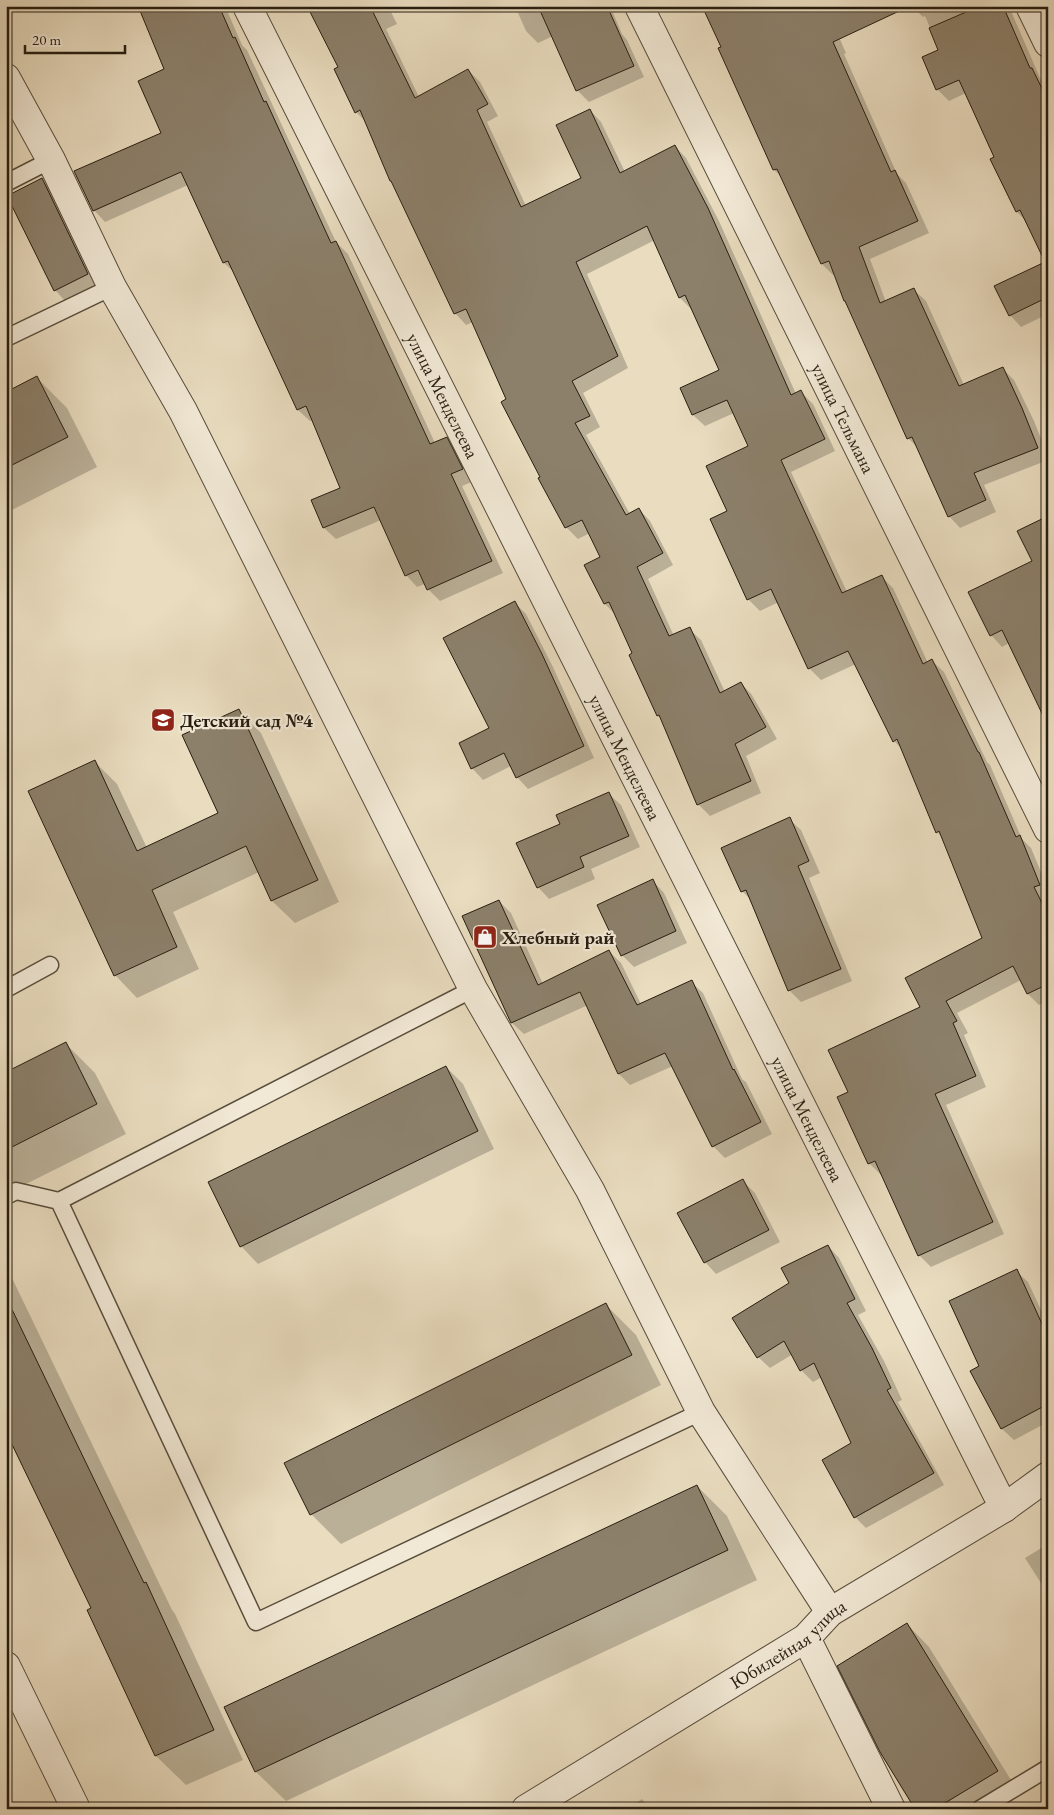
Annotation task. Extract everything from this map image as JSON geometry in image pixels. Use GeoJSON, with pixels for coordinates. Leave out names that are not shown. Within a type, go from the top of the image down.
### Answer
{"type":"FeatureCollection","features":[{"type":"Feature","properties":{"kind":"street","name":"улица Менделеева"},"geometry":{"type":"LineString","coordinates":[[247,6],[1004,1508]]}},
{"type":"Feature","properties":{"kind":"street","name":"улица Тельмана"},"geometry":{"type":"LineString","coordinates":[[639,6],[1048,829]]}},
{"type":"Feature","properties":{"kind":"street"},"geometry":{"type":"LineString","coordinates":[[1030,6],[1048,43]]}},
{"type":"Feature","properties":{"kind":"street"},"geometry":{"type":"LineString","coordinates":[[6,78],[51,160],[112,288],[183,411],[473,989],[590,1190],[701,1412],[830,1612]]}},
{"type":"Feature","properties":{"kind":"street","name":"Юбилейная улица"},"geometry":{"type":"LineString","coordinates":[[526,1809],[806,1638],[830,1612],[1004,1508],[1048,1476]]}},
{"type":"Feature","properties":{"kind":"street"},"geometry":{"type":"LineString","coordinates":[[806,1638],[891,1809]]}},
{"type":"Feature","properties":{"kind":"street"},"geometry":{"type":"LineString","coordinates":[[6,1666],[76,1809]]}},
{"type":"Feature","properties":{"kind":"lane"},"geometry":{"type":"LineString","coordinates":[[6,183],[51,160]]}},
{"type":"Feature","properties":{"kind":"lane"},"geometry":{"type":"LineString","coordinates":[[6,338],[112,288]]}},
{"type":"Feature","properties":{"kind":"lane"},"geometry":{"type":"LineString","coordinates":[[6,989],[50,965]]}},
{"type":"Feature","properties":{"kind":"lane"},"geometry":{"type":"LineString","coordinates":[[6,1196],[16,1191],[60,1201],[473,989]]}},
{"type":"Feature","properties":{"kind":"lane"},"geometry":{"type":"LineString","coordinates":[[60,1201],[256,1622],[701,1412]]}},
{"type":"Feature","properties":{"kind":"lane"},"geometry":{"type":"LineString","coordinates":[[980,1809],[1048,1768]]}},
{"type":"Feature","properties":{"kind":"building"},"geometry":{"type":"Polygon","coordinates":[[[138,6],[219,6],[264,102],[266,101],[331,243],[336,241],[430,444],[447,437],[463,469],[451,474],[492,561],[427,590],[418,570],[405,576],[374,507],[323,528],[311,500],[340,488],[306,406],[297,410],[228,261],[223,263],[181,172],[93,211],[74,171],[161,133],[138,81],[164,69],[138,6]]]}},
{"type":"Feature","properties":{"kind":"building"},"geometry":{"type":"Polygon","coordinates":[[[307,6],[370,6],[415,98],[468,69],[488,104],[477,110],[521,207],[581,178],[556,125],[590,109],[620,173],[675,145],[708,208],[791,395],[801,390],[825,439],[781,460],[842,593],[882,575],[923,664],[932,659],[979,752],[1016,837],[1020,835],[1040,885],[1034,887],[1048,915],[1048,984],[1027,994],[1013,966],[946,1001],[957,1021],[953,1023],[976,1076],[935,1094],[993,1222],[918,1256],[875,1161],[868,1164],[837,1097],[848,1092],[828,1050],[920,1007],[905,978],[982,938],[939,831],[936,833],[897,739],[893,742],[848,651],[808,669],[771,589],[747,600],[710,519],[727,511],[706,466],[748,446],[727,400],[692,415],[680,388],[719,370],[685,295],[679,298],[647,226],[576,262],[618,356],[572,381],[590,416],[575,423],[626,515],[639,508],[663,553],[637,567],[669,636],[690,627],[720,693],[741,682],[766,727],[735,744],[751,781],[697,805],[659,715],[657,716],[629,655],[632,653],[609,602],[604,604],[584,565],[600,557],[582,520],[565,528],[538,478],[540,477],[501,402],[506,399],[466,309],[454,314],[390,181],[360,110],[355,113],[334,69],[338,67],[307,6]]]}},
{"type":"Feature","properties":{"kind":"building"},"geometry":{"type":"Polygon","coordinates":[[[538,6],[607,6],[634,66],[576,91],[538,6]]]}},
{"type":"Feature","properties":{"kind":"building"},"geometry":{"type":"Polygon","coordinates":[[[702,6],[910,6],[833,42],[891,172],[895,170],[918,221],[859,247],[880,303],[914,288],[959,386],[1003,367],[1038,448],[974,473],[986,500],[948,517],[912,437],[907,439],[844,301],[829,261],[821,264],[777,169],[773,170],[718,48],[721,47],[702,6]]]}},
{"type":"Feature","properties":{"kind":"building"},"geometry":{"type":"Polygon","coordinates":[[[980,6],[1003,6],[1030,68],[1032,68],[1048,101],[1048,297],[1009,316],[994,286],[1045,262],[1020,210],[1016,212],[990,159],[994,157],[959,80],[936,90],[922,57],[938,50],[929,28],[980,6]]]}},
{"type":"Feature","properties":{"kind":"building"},"geometry":{"type":"Polygon","coordinates":[[[42,178],[88,274],[54,291],[7,196],[42,178]]]}},
{"type":"Feature","properties":{"kind":"building"},"geometry":{"type":"Polygon","coordinates":[[[37,376],[68,437],[6,468],[6,392],[37,376]]]}},
{"type":"Feature","properties":{"kind":"building"},"geometry":{"type":"Polygon","coordinates":[[[1048,516],[1048,726],[1002,630],[990,636],[968,592],[1032,561],[1017,531],[1048,516]]]}},
{"type":"Feature","properties":{"kind":"building"},"geometry":{"type":"Polygon","coordinates":[[[515,601],[542,654],[584,746],[516,778],[504,753],[471,769],[459,743],[489,728],[443,638],[515,601]]]}},
{"type":"Feature","properties":{"kind":"building"},"geometry":{"type":"Polygon","coordinates":[[[239,709],[318,880],[271,901],[246,846],[152,890],[177,947],[114,976],[28,791],[95,760],[137,851],[218,813],[182,735],[239,709]]]}},
{"type":"Feature","properties":{"kind":"building"},"geometry":{"type":"Polygon","coordinates":[[[609,792],[629,836],[580,857],[584,867],[537,888],[516,843],[560,824],[556,815],[609,792]]]}},
{"type":"Feature","properties":{"kind":"building"},"geometry":{"type":"Polygon","coordinates":[[[790,817],[809,861],[798,866],[841,969],[788,991],[746,890],[741,892],[721,848],[790,817]]]}},
{"type":"Feature","properties":{"kind":"building"},"geometry":{"type":"Polygon","coordinates":[[[653,879],[676,931],[621,956],[597,905],[653,879]]]}},
{"type":"Feature","properties":{"kind":"building"},"geometry":{"type":"Polygon","coordinates":[[[499,900],[538,985],[609,950],[637,1005],[692,980],[733,1070],[761,1122],[712,1147],[665,1053],[618,1074],[580,992],[511,1023],[462,916],[499,900]]]}},
{"type":"Feature","properties":{"kind":"building"},"geometry":{"type":"Polygon","coordinates":[[[66,1042],[97,1104],[6,1150],[6,1072],[66,1042]]]}},
{"type":"Feature","properties":{"kind":"building"},"geometry":{"type":"Polygon","coordinates":[[[446,1066],[478,1131],[240,1247],[208,1182],[446,1066]]]}},
{"type":"Feature","properties":{"kind":"building"},"geometry":{"type":"Polygon","coordinates":[[[743,1179],[769,1230],[704,1263],[677,1213],[743,1179]]]}},
{"type":"Feature","properties":{"kind":"building"},"geometry":{"type":"Polygon","coordinates":[[[828,1245],[855,1299],[847,1303],[872,1348],[891,1388],[887,1390],[934,1473],[854,1518],[822,1460],[851,1443],[814,1363],[800,1371],[784,1341],[757,1358],[732,1318],[789,1283],[781,1268],[828,1245]]]}},
{"type":"Feature","properties":{"kind":"building"},"geometry":{"type":"Polygon","coordinates":[[[1017,1269],[1048,1337],[1048,1404],[1001,1429],[970,1371],[979,1366],[949,1301],[1017,1269]]]}},
{"type":"Feature","properties":{"kind":"building"},"geometry":{"type":"Polygon","coordinates":[[[6,1297],[144,1583],[146,1582],[214,1730],[155,1756],[87,1610],[91,1608],[6,1432],[6,1297]]]}},
{"type":"Feature","properties":{"kind":"building"},"geometry":{"type":"Polygon","coordinates":[[[606,1303],[632,1355],[310,1515],[284,1463],[606,1303]]]}},
{"type":"Feature","properties":{"kind":"building"},"geometry":{"type":"Polygon","coordinates":[[[697,1485],[728,1550],[255,1772],[224,1707],[697,1485]]]}},
{"type":"Feature","properties":{"kind":"building"},"geometry":{"type":"Polygon","coordinates":[[[907,1623],[998,1771],[935,1809],[915,1809],[880,1752],[837,1666],[907,1623]]]}},
{"type":"Feature","properties":{"kind":"place","name":"Детский сад №4"},"geometry":{"type":"Point","coordinates":[163,720]}},
{"type":"Feature","properties":{"kind":"place","name":"Хлебный рай"},"geometry":{"type":"Point","coordinates":[485,937]}}]}
